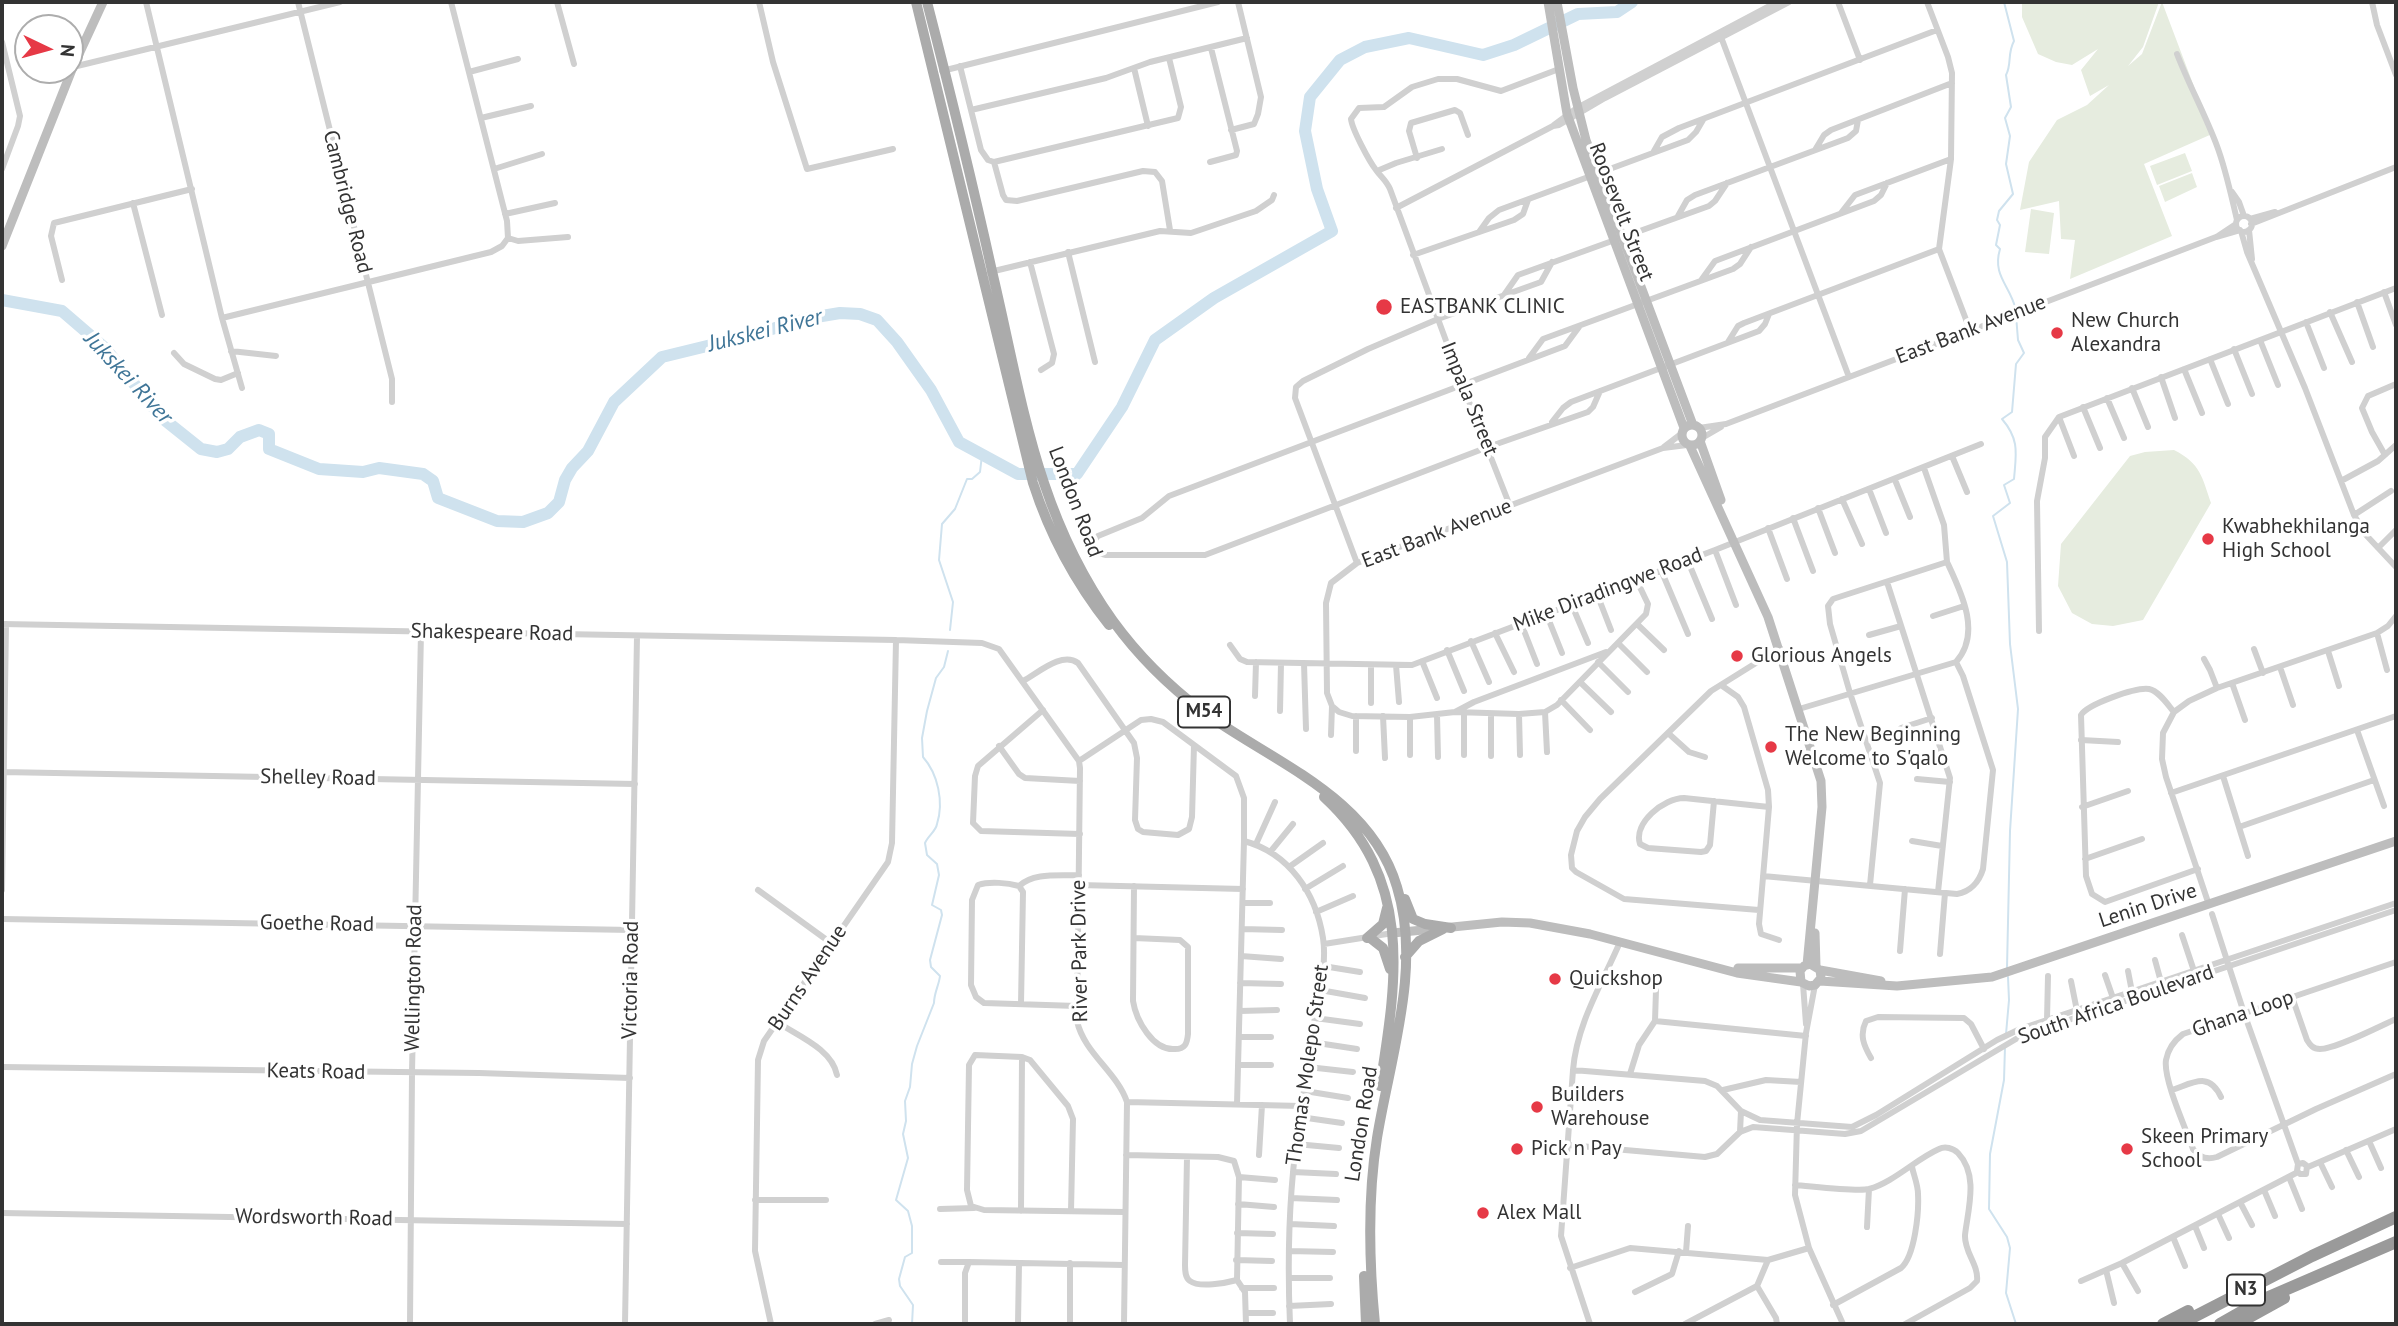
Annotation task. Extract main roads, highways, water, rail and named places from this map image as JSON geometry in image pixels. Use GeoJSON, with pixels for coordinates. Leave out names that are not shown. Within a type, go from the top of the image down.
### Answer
{"type":"FeatureCollection","features":[{"type":"Feature","properties":{"kind":"highway","name":"N3"},"geometry":{"type":"LineString","coordinates":[[2180,1324],[2312,1256],[2396,1217]]}},
{"type":"Feature","properties":{"kind":"highway","name":"N3"},"geometry":{"type":"LineString","coordinates":[[2220,1324],[2264,1299],[2396,1242]]}},
{"type":"Feature","properties":{"kind":"highway"},"geometry":{"type":"LineString","coordinates":[[2163,1324],[2266,1271],[2312,1256]]}},
{"type":"Feature","properties":{"kind":"highway"},"geometry":{"type":"LineString","coordinates":[[2237,1324],[2343,1266]]}},
{"type":"Feature","properties":{"kind":"main road","name":"London Road"},"geometry":{"type":"LineString","coordinates":[[916,2],[981,274],[1026,442],[1060,531],[1079,569],[1128,640],[1167,681],[1199,709],[1318,785],[1360,822],[1378,844],[1398,890],[1405,957],[1402,1010],[1376,1141],[1371,1186],[1370,1277],[1376,1324]]}},
{"type":"Feature","properties":{"kind":"main road","name":"London Road"},"geometry":{"type":"LineString","coordinates":[[928,2],[993,271],[1033,483],[1046,521],[1092,604],[1126,647],[1158,681],[1198,715],[1326,799],[1343,816],[1361,841],[1373,862],[1387,899],[1392,933],[1394,987],[1367,1187],[1364,1251],[1366,1324]]}},
{"type":"Feature","properties":{"kind":"main road"},"geometry":{"type":"LineString","coordinates":[[1398,890],[1413,919],[1447,928],[1419,942],[1405,957]]}},
{"type":"Feature","properties":{"kind":"main road"},"geometry":{"type":"LineString","coordinates":[[1387,899],[1383,924],[1368,938],[1385,953],[1394,987]]}},
{"type":"Feature","properties":{"kind":"waterway","name":"Jukskei River"},"geometry":{"type":"LineString","coordinates":[[2,300],[62,311],[105,348],[161,417],[201,449],[217,452],[228,449],[240,437],[259,430],[269,434],[269,449],[319,469],[363,472],[379,468],[423,474],[433,481],[438,498],[497,521],[523,522],[548,513],[559,502],[565,480],[588,451],[614,402],[662,357],[810,318],[840,313],[860,314],[877,320],[897,342],[931,390],[959,442],[1018,474],[1077,474],[1122,407],[1155,340],[1214,298],[1332,231],[1317,189],[1305,131],[1310,97],[1340,60],[1365,47],[1409,38],[1483,55],[1514,45],[1578,14],[1617,12],[1632,2]]}},
{"type":"Feature","properties":{"kind":"waterway"},"geometry":{"type":"LineString","coordinates":[[2004,2],[2014,41],[2006,75],[2011,107],[2005,118],[2010,136],[2006,164],[2013,194],[1999,211],[1997,220],[2000,225],[1996,245],[2000,249],[2000,274],[2016,310]]}},
{"type":"Feature","properties":{"kind":"waterway"},"geometry":{"type":"LineString","coordinates":[[2007,968],[2010,831],[2018,709],[2010,644],[2007,562],[1993,516],[2010,503],[2004,485],[2014,479],[2014,441],[2002,419],[2012,412],[2016,364],[2024,353],[2018,340],[2016,315]]}},
{"type":"Feature","properties":{"kind":"waterway"},"geometry":{"type":"LineString","coordinates":[[950,630],[953,602],[939,560],[942,524],[955,509],[967,479],[972,479],[980,472],[982,455]]}},
{"type":"Feature","properties":{"kind":"waterway"},"geometry":{"type":"LineString","coordinates":[[912,1324],[913,1305],[900,1286],[899,1279],[905,1257],[912,1253],[912,1226],[908,1211],[896,1200],[908,1158],[903,1134],[906,1121],[905,1101],[910,1087],[912,1064],[934,1003],[940,976],[931,967],[930,960],[942,915],[941,910],[932,905],[939,875],[937,864],[927,855],[925,843],[936,827],[940,798],[936,780],[923,757],[922,738],[936,678],[944,667],[948,651]]}},
{"type":"Feature","properties":{"kind":"waterway"},"geometry":{"type":"LineString","coordinates":[[2006,1034],[2008,977]]}},
{"type":"Feature","properties":{"kind":"waterway"},"geometry":{"type":"LineString","coordinates":[[2005,1047],[2004,1080],[1990,1154],[1989,1209],[2007,1237],[2010,1248],[2006,1293],[2016,1324]]}},
{"type":"Feature","properties":{"kind":"place","name":"EASTBANK CLINIC"},"geometry":{"type":"Point","coordinates":[1384,307]}},
{"type":"Feature","properties":{"kind":"place","name":"New Church Alexandra"},"geometry":{"type":"Point","coordinates":[2057,333]}},
{"type":"Feature","properties":{"kind":"place","name":"Kwabhekhilanga High School"},"geometry":{"type":"Point","coordinates":[2208,539]}},
{"type":"Feature","properties":{"kind":"place","name":"Glorious Angels"},"geometry":{"type":"Point","coordinates":[1737,656]}},
{"type":"Feature","properties":{"kind":"place","name":"The New Beginning Welcome to S'qalo"},"geometry":{"type":"Point","coordinates":[1771,747]}},
{"type":"Feature","properties":{"kind":"place","name":"Quickshop"},"geometry":{"type":"Point","coordinates":[1555,979]}},
{"type":"Feature","properties":{"kind":"place","name":"Builders Warehouse"},"geometry":{"type":"Point","coordinates":[1537,1107]}},
{"type":"Feature","properties":{"kind":"place","name":"Pick n Pay"},"geometry":{"type":"Point","coordinates":[1517,1149]}},
{"type":"Feature","properties":{"kind":"place","name":"Skeen Primary School"},"geometry":{"type":"Point","coordinates":[2127,1149]}},
{"type":"Feature","properties":{"kind":"place","name":"Alex Mall"},"geometry":{"type":"Point","coordinates":[1483,1213]}}]}
